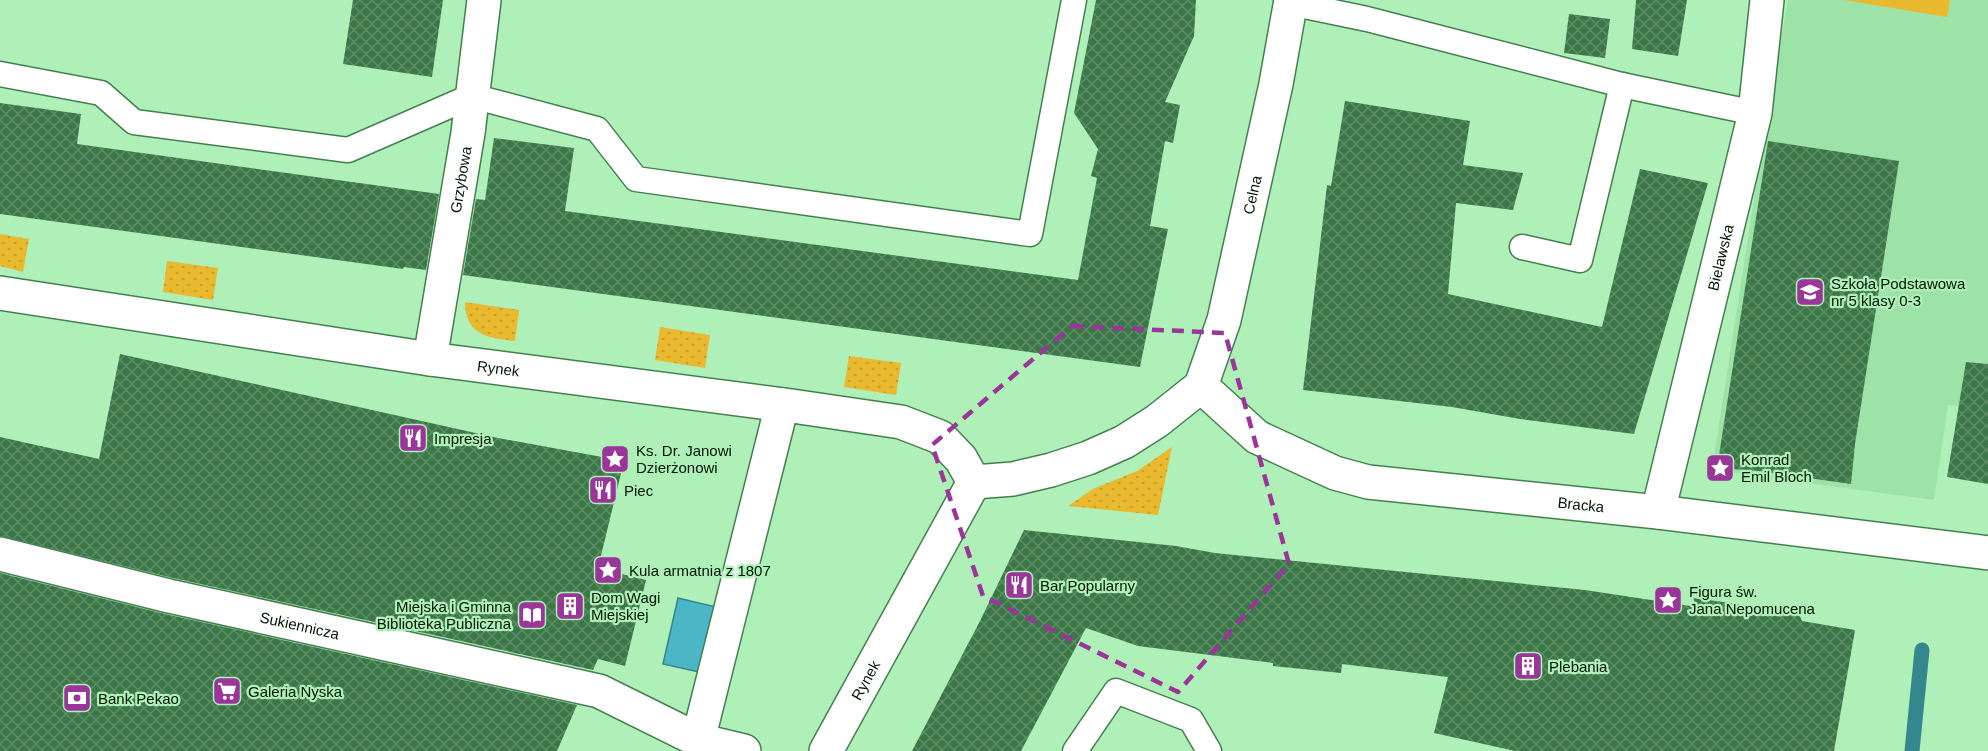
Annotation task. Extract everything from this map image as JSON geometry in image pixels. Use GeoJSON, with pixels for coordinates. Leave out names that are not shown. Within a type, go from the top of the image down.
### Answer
{"type":"FeatureCollection","features":[{"type":"Feature","properties":{"kind":"street","name":"Grzybowa"},"geometry":{"type":"LineString","coordinates":[[430,359],[468,133],[484,0]]}},
{"type":"Feature","properties":{"kind":"street","name":"Bielawska"},"geometry":{"type":"LineString","coordinates":[[1658,512],[1755,113],[1767,0]]}},
{"type":"Feature","properties":{"kind":"street","name":"Celna"},"geometry":{"type":"LineString","coordinates":[[1201,386],[1224,320],[1276,84],[1290,1]]}},
{"type":"Feature","properties":{"kind":"street","name":"Rynek"},"geometry":{"type":"LineString","coordinates":[[0,293],[430,359],[901,422],[940,437],[961,459],[974,482],[826,751]]}},
{"type":"Feature","properties":{"kind":"street"},"geometry":{"type":"LineString","coordinates":[[974,482],[1022,477],[1088,458],[1124,442],[1157,421],[1201,386]]}},
{"type":"Feature","properties":{"kind":"street","name":"Bracka"},"geometry":{"type":"LineString","coordinates":[[1201,386],[1257,437],[1335,473],[1368,482],[1658,512],[1988,553]]}},
{"type":"Feature","properties":{"kind":"street"},"geometry":{"type":"LineString","coordinates":[[698,740],[782,405]]}},
{"type":"Feature","properties":{"kind":"street","name":"Sukiennicza"},"geometry":{"type":"LineString","coordinates":[[0,554],[170,596],[599,691],[698,740],[744,751]]}},
{"type":"Feature","properties":{"kind":"lane"},"geometry":{"type":"LineString","coordinates":[[0,74],[101,93],[134,122],[348,150],[472,96],[597,129],[636,179],[1030,234],[1074,0]]}},
{"type":"Feature","properties":{"kind":"lane"},"geometry":{"type":"LineString","coordinates":[[1290,1],[1622,85],[1755,113]]}},
{"type":"Feature","properties":{"kind":"lane"},"geometry":{"type":"LineString","coordinates":[[1522,247],[1580,260],[1622,85]]}},
{"type":"Feature","properties":{"kind":"lane"},"geometry":{"type":"LineString","coordinates":[[1075,751],[1116,691],[1191,720],[1210,751]]}},
{"type":"Feature","properties":{"kind":"highlighted area"},"geometry":{"type":"Polygon","coordinates":[[[1072,326],[1225,333],[1289,564],[1178,692],[983,596],[932,445],[1072,326]]]}},
{"type":"Feature","properties":{"kind":"shaded area"},"geometry":{"type":"Polygon","coordinates":[[[1788,0],[1988,0],[1988,411],[1948,405],[1934,500],[1712,470],[1763,141],[1788,0]]]}},
{"type":"Feature","properties":{"kind":"shaded area"},"geometry":{"type":"Polygon","coordinates":[[[1844,0],[1950,0],[1947,17],[1844,0]]]}},
{"type":"Feature","properties":{"kind":"shaded area"},"geometry":{"type":"Polygon","coordinates":[[[0,234],[29,239],[23,272],[0,266],[0,234]]]}},
{"type":"Feature","properties":{"kind":"shaded area"},"geometry":{"type":"Polygon","coordinates":[[[167,261],[218,268],[213,300],[163,292],[167,261]]]}},
{"type":"Feature","properties":{"kind":"shaded area"},"geometry":{"type":"Polygon","coordinates":[[[465,302],[519,310],[515,341],[480,333],[469,322],[465,302]]]}},
{"type":"Feature","properties":{"kind":"shaded area"},"geometry":{"type":"Polygon","coordinates":[[[660,327],[710,335],[705,368],[655,360],[660,327]]]}},
{"type":"Feature","properties":{"kind":"shaded area"},"geometry":{"type":"Polygon","coordinates":[[[849,356],[901,363],[896,395],[844,387],[849,356]]]}},
{"type":"Feature","properties":{"kind":"shaded area"},"geometry":{"type":"Polygon","coordinates":[[[1172,447],[1158,515],[1068,506],[1093,489],[1137,471],[1172,447]]]}},
{"type":"Feature","properties":{"kind":"water"},"geometry":{"type":"Polygon","coordinates":[[[678,598],[737,612],[722,677],[663,664],[678,598]]]}},
{"type":"Feature","properties":{"kind":"building"},"geometry":{"type":"Polygon","coordinates":[[[353,0],[443,0],[432,77],[343,64],[353,0]]]}},
{"type":"Feature","properties":{"kind":"building"},"geometry":{"type":"Polygon","coordinates":[[[1096,0],[1196,0],[1194,36],[1165,102],[1180,105],[1173,143],[1165,141],[1150,226],[1168,229],[1140,367],[463,275],[476,199],[485,200],[494,138],[574,148],[565,211],[1078,280],[1097,178],[1091,176],[1098,149],[1074,113],[1096,0]]]}},
{"type":"Feature","properties":{"kind":"building"},"geometry":{"type":"Polygon","coordinates":[[[1636,0],[1687,0],[1678,56],[1632,49],[1636,0]]]}},
{"type":"Feature","properties":{"kind":"building"},"geometry":{"type":"Polygon","coordinates":[[[1569,14],[1610,19],[1605,58],[1564,53],[1569,14]]]}},
{"type":"Feature","properties":{"kind":"building"},"geometry":{"type":"Polygon","coordinates":[[[1345,101],[1470,121],[1463,165],[1523,173],[1513,210],[1456,203],[1448,294],[1602,327],[1640,169],[1708,183],[1634,434],[1520,419],[1452,407],[1303,390],[1327,185],[1331,186],[1345,101]]]}},
{"type":"Feature","properties":{"kind":"building"},"geometry":{"type":"Polygon","coordinates":[[[0,103],[81,114],[77,144],[439,194],[426,270],[404,267],[403,269],[0,214],[0,103]]]}},
{"type":"Feature","properties":{"kind":"building"},"geometry":{"type":"Polygon","coordinates":[[[1768,141],[1899,161],[1855,444],[1851,484],[1759,471],[1717,468],[1768,141]]]}},
{"type":"Feature","properties":{"kind":"building"},"geometry":{"type":"Polygon","coordinates":[[[120,354],[498,438],[624,461],[598,568],[646,580],[625,666],[598,659],[593,670],[173,578],[0,536],[0,437],[99,459],[120,354]]]}},
{"type":"Feature","properties":{"kind":"building"},"geometry":{"type":"Polygon","coordinates":[[[1966,362],[1988,364],[1988,484],[1947,477],[1966,362]]]}},
{"type":"Feature","properties":{"kind":"building"},"geometry":{"type":"Polygon","coordinates":[[[1024,530],[1176,546],[1215,553],[1585,590],[1697,607],[1693,598],[1798,612],[1802,621],[1855,630],[1834,751],[1515,751],[1434,733],[1448,677],[1342,664],[1341,673],[1273,666],[1273,663],[1138,646],[1086,628],[1021,751],[912,751],[980,621],[1024,530]]]}},
{"type":"Feature","properties":{"kind":"building","name":"Galeria Nyska"},"geometry":{"type":"Polygon","coordinates":[[[0,573],[165,614],[577,705],[557,751],[0,751],[0,573]]]}},
{"type":"Feature","properties":{"kind":"waterway"},"geometry":{"type":"LineString","coordinates":[[1912,751],[1922,650]]}},
{"type":"Feature","properties":{"kind":"place","name":"Szkoła Podstawowa nr 5 klasy 0-3"},"geometry":{"type":"Point","coordinates":[1810,292]}},
{"type":"Feature","properties":{"kind":"place","name":"Impresja"},"geometry":{"type":"Point","coordinates":[413,438]}},
{"type":"Feature","properties":{"kind":"place","name":"Ks. Dr. Janowi Dzierżonowi"},"geometry":{"type":"Point","coordinates":[615,459]}},
{"type":"Feature","properties":{"kind":"place","name":"Konrad Emil Bloch"},"geometry":{"type":"Point","coordinates":[1720,468]}},
{"type":"Feature","properties":{"kind":"place","name":"Piec"},"geometry":{"type":"Point","coordinates":[603,490]}},
{"type":"Feature","properties":{"kind":"place","name":"Kula armatnia z 1807"},"geometry":{"type":"Point","coordinates":[608,570]}},
{"type":"Feature","properties":{"kind":"place","name":"Bar Popularny"},"geometry":{"type":"Point","coordinates":[1019,585]}},
{"type":"Feature","properties":{"kind":"place","name":"Figura św. Jana Nepomucena"},"geometry":{"type":"Point","coordinates":[1668,600]}},
{"type":"Feature","properties":{"kind":"place","name":"Dom Wagi Miejskiej"},"geometry":{"type":"Point","coordinates":[570,606]}},
{"type":"Feature","properties":{"kind":"place","name":"Miejska i Gminna Biblioteka Publiczna"},"geometry":{"type":"Point","coordinates":[532,615]}},
{"type":"Feature","properties":{"kind":"place","name":"Plebania"},"geometry":{"type":"Point","coordinates":[1528,666]}},
{"type":"Feature","properties":{"kind":"place","name":"Galeria Nyska"},"geometry":{"type":"Point","coordinates":[227,691]}},
{"type":"Feature","properties":{"kind":"place","name":"Bank Pekao"},"geometry":{"type":"Point","coordinates":[77,698]}}]}
